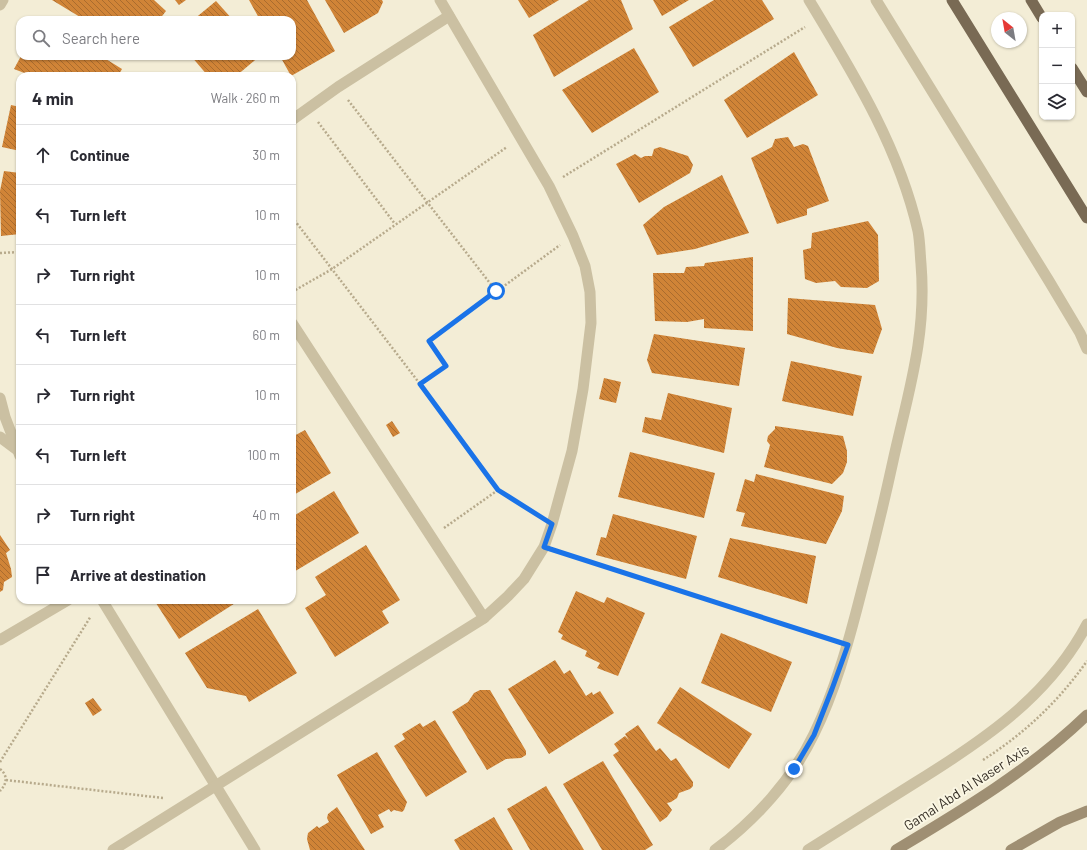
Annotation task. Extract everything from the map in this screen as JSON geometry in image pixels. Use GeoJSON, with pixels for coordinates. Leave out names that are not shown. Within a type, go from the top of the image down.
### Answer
{"type":"FeatureCollection","features":[{"type":"Feature","properties":{"kind":"main road"},"geometry":{"type":"LineString","coordinates":[[952,0],[1087,218]]}},
{"type":"Feature","properties":{"kind":"main road"},"geometry":{"type":"LineString","coordinates":[[1031,0],[1039,13]]}},
{"type":"Feature","properties":{"kind":"main road"},"geometry":{"type":"LineString","coordinates":[[1075,73],[1087,92]]}},
{"type":"Feature","properties":{"kind":"main road","name":"Gamal Abd Al Naser Axis"},"geometry":{"type":"LineString","coordinates":[[896,850],[1003,784],[1065,736],[1087,715]]}},
{"type":"Feature","properties":{"kind":"main road"},"geometry":{"type":"LineString","coordinates":[[1065,736],[1087,727]]}},
{"type":"Feature","properties":{"kind":"main road"},"geometry":{"type":"LineString","coordinates":[[1011,850],[1060,822],[1087,811]]}},
{"type":"Feature","properties":{"kind":"street"},"geometry":{"type":"LineString","coordinates":[[0,5],[3,0]]}},
{"type":"Feature","properties":{"kind":"street"},"geometry":{"type":"LineString","coordinates":[[113,850],[484,618],[524,579],[544,547],[552,524],[572,451],[583,389],[590,323],[590,292],[585,266],[573,236],[549,186],[440,0]]}},
{"type":"Feature","properties":{"kind":"street"},"geometry":{"type":"LineString","coordinates":[[715,850],[732,837],[767,804],[794,769],[814,735],[848,645],[880,518],[915,367],[920,330],[922,283],[918,233],[904,184],[882,129],[853,73],[809,0]]}},
{"type":"Feature","properties":{"kind":"street"},"geometry":{"type":"LineString","coordinates":[[876,0],[1053,288],[1080,333],[1087,349]]}},
{"type":"Feature","properties":{"kind":"street"},"geometry":{"type":"LineString","coordinates":[[296,117],[338,87],[450,16]]}},
{"type":"Feature","properties":{"kind":"street"},"geometry":{"type":"LineString","coordinates":[[296,329],[484,618]]}},
{"type":"Feature","properties":{"kind":"street"},"geometry":{"type":"LineString","coordinates":[[0,398],[16,446]]}},
{"type":"Feature","properties":{"kind":"street"},"geometry":{"type":"LineString","coordinates":[[0,437],[16,450]]}},
{"type":"Feature","properties":{"kind":"street"},"geometry":{"type":"LineString","coordinates":[[0,640],[61,604]]}},
{"type":"Feature","properties":{"kind":"street"},"geometry":{"type":"LineString","coordinates":[[104,604],[254,850]]}},
{"type":"Feature","properties":{"kind":"street"},"geometry":{"type":"LineString","coordinates":[[808,850],[949,762],[1000,726],[1026,705],[1048,681],[1069,654],[1087,624]]}},
{"type":"Feature","properties":{"kind":"path"},"geometry":{"type":"LineString","coordinates":[[549,186],[820,18]]}},
{"type":"Feature","properties":{"kind":"path"},"geometry":{"type":"LineString","coordinates":[[338,87],[496,291]]}},
{"type":"Feature","properties":{"kind":"path"},"geometry":{"type":"LineString","coordinates":[[308,108],[395,224]]}},
{"type":"Feature","properties":{"kind":"path"},"geometry":{"type":"LineString","coordinates":[[296,290],[332,269],[521,137]]}},
{"type":"Feature","properties":{"kind":"path"},"geometry":{"type":"LineString","coordinates":[[296,222],[420,384],[498,490],[552,524]]}},
{"type":"Feature","properties":{"kind":"path"},"geometry":{"type":"LineString","coordinates":[[420,384],[446,366],[429,341],[573,236]]}},
{"type":"Feature","properties":{"kind":"path"},"geometry":{"type":"LineString","coordinates":[[0,253],[16,252]]}},
{"type":"Feature","properties":{"kind":"path"},"geometry":{"type":"LineString","coordinates":[[431,538],[498,490]]}},
{"type":"Feature","properties":{"kind":"path"},"geometry":{"type":"LineString","coordinates":[[544,547],[848,645]]}},
{"type":"Feature","properties":{"kind":"path"},"geometry":{"type":"LineString","coordinates":[[0,762],[93,614]]}},
{"type":"Feature","properties":{"kind":"path"},"geometry":{"type":"LineString","coordinates":[[0,769],[4,772],[6,780],[4,787],[0,790]]}},
{"type":"Feature","properties":{"kind":"path"},"geometry":{"type":"LineString","coordinates":[[6,780],[191,802]]}},
{"type":"Feature","properties":{"kind":"building"},"geometry":{"type":"Polygon","coordinates":[[[52,0],[154,0],[166,11],[162,16],[78,16],[52,0]]]}},
{"type":"Feature","properties":{"kind":"building"},"geometry":{"type":"Polygon","coordinates":[[[175,0],[186,0],[179,5],[175,0]]]}},
{"type":"Feature","properties":{"kind":"building"},"geometry":{"type":"Polygon","coordinates":[[[249,0],[307,0],[335,51],[296,73],[289,72],[282,60],[296,60],[296,16],[258,16],[249,0]]]}},
{"type":"Feature","properties":{"kind":"building"},"geometry":{"type":"Polygon","coordinates":[[[325,0],[382,0],[383,2],[378,13],[344,33],[325,0]]]}},
{"type":"Feature","properties":{"kind":"building"},"geometry":{"type":"Polygon","coordinates":[[[518,0],[559,0],[529,18],[518,0]]]}},
{"type":"Feature","properties":{"kind":"building"},"geometry":{"type":"Polygon","coordinates":[[[589,0],[621,0],[633,29],[554,77],[533,35],[589,0]]]}},
{"type":"Feature","properties":{"kind":"building"},"geometry":{"type":"Polygon","coordinates":[[[653,0],[689,0],[662,16],[653,0]]]}},
{"type":"Feature","properties":{"kind":"building"},"geometry":{"type":"Polygon","coordinates":[[[714,0],[762,0],[774,19],[693,67],[669,27],[714,0]]]}},
{"type":"Feature","properties":{"kind":"building"},"geometry":{"type":"Polygon","coordinates":[[[216,1],[229,16],[198,16],[216,1]]]}},
{"type":"Feature","properties":{"kind":"building"},"geometry":{"type":"Polygon","coordinates":[[[634,48],[659,92],[592,133],[562,90],[634,48]]]}},
{"type":"Feature","properties":{"kind":"building"},"geometry":{"type":"Polygon","coordinates":[[[794,52],[818,95],[747,138],[724,100],[794,52]]]}},
{"type":"Feature","properties":{"kind":"building"},"geometry":{"type":"Polygon","coordinates":[[[19,60],[107,60],[122,69],[120,72],[22,72],[14,69],[19,60]]]}},
{"type":"Feature","properties":{"kind":"building"},"geometry":{"type":"Polygon","coordinates":[[[194,60],[255,60],[241,72],[205,72],[194,60]]]}},
{"type":"Feature","properties":{"kind":"building"},"geometry":{"type":"Polygon","coordinates":[[[11,105],[16,106],[16,150],[2,147],[11,105]]]}},
{"type":"Feature","properties":{"kind":"building"},"geometry":{"type":"Polygon","coordinates":[[[788,137],[794,147],[803,144],[808,146],[829,201],[807,209],[807,215],[777,224],[751,158],[772,147],[775,139],[788,137]]]}},
{"type":"Feature","properties":{"kind":"building"},"geometry":{"type":"Polygon","coordinates":[[[660,147],[688,156],[693,165],[690,173],[639,203],[616,164],[635,154],[641,158],[645,156],[652,156],[654,149],[660,147]]]}},
{"type":"Feature","properties":{"kind":"building"},"geometry":{"type":"Polygon","coordinates":[[[4,171],[16,172],[16,234],[1,236],[0,191],[4,171]]]}},
{"type":"Feature","properties":{"kind":"building"},"geometry":{"type":"Polygon","coordinates":[[[722,175],[749,233],[695,249],[657,255],[643,225],[664,207],[722,175]]]}},
{"type":"Feature","properties":{"kind":"building"},"geometry":{"type":"Polygon","coordinates":[[[868,221],[878,235],[879,281],[867,288],[841,287],[835,281],[816,283],[805,279],[803,250],[811,248],[812,233],[868,221]]]}},
{"type":"Feature","properties":{"kind":"building"},"geometry":{"type":"Polygon","coordinates":[[[753,257],[753,331],[704,328],[704,319],[687,322],[655,321],[653,273],[684,273],[686,267],[704,266],[705,263],[753,257]]]}},
{"type":"Feature","properties":{"kind":"building"},"geometry":{"type":"Polygon","coordinates":[[[788,298],[875,305],[882,329],[873,354],[837,348],[787,334],[788,298]]]}},
{"type":"Feature","properties":{"kind":"building"},"geometry":{"type":"Polygon","coordinates":[[[654,334],[745,348],[739,386],[652,373],[647,360],[654,334]]]}},
{"type":"Feature","properties":{"kind":"building"},"geometry":{"type":"Polygon","coordinates":[[[791,361],[862,376],[853,416],[782,401],[791,361]]]}},
{"type":"Feature","properties":{"kind":"building"},"geometry":{"type":"Polygon","coordinates":[[[604,378],[621,382],[616,403],[599,399],[604,378]]]}},
{"type":"Feature","properties":{"kind":"building"},"geometry":{"type":"Polygon","coordinates":[[[668,393],[732,408],[724,453],[642,432],[645,417],[661,420],[668,393]]]}},
{"type":"Feature","properties":{"kind":"building"},"geometry":{"type":"Polygon","coordinates":[[[392,421],[400,433],[393,437],[386,425],[392,421]]]}},
{"type":"Feature","properties":{"kind":"building"},"geometry":{"type":"Polygon","coordinates":[[[775,426],[843,436],[847,451],[847,462],[843,473],[832,484],[764,467],[770,445],[767,441],[768,436],[775,429],[775,426]]]}},
{"type":"Feature","properties":{"kind":"building"},"geometry":{"type":"Polygon","coordinates":[[[305,430],[331,473],[296,494],[296,435],[305,430]]]}},
{"type":"Feature","properties":{"kind":"building"},"geometry":{"type":"Polygon","coordinates":[[[630,452],[715,473],[704,518],[618,497],[630,452]]]}},
{"type":"Feature","properties":{"kind":"building"},"geometry":{"type":"Polygon","coordinates":[[[756,474],[844,496],[842,511],[826,544],[741,526],[745,513],[736,511],[745,479],[754,482],[756,474]]]}},
{"type":"Feature","properties":{"kind":"building"},"geometry":{"type":"Polygon","coordinates":[[[334,491],[359,533],[296,571],[296,515],[334,491]]]}},
{"type":"Feature","properties":{"kind":"building"},"geometry":{"type":"Polygon","coordinates":[[[613,514],[697,536],[686,579],[596,555],[601,537],[606,538],[613,514]]]}},
{"type":"Feature","properties":{"kind":"building"},"geometry":{"type":"Polygon","coordinates":[[[0,535],[10,550],[6,553],[12,577],[4,582],[3,590],[0,592],[0,535]]]}},
{"type":"Feature","properties":{"kind":"building"},"geometry":{"type":"Polygon","coordinates":[[[730,538],[816,556],[807,604],[718,577],[730,538]]]}},
{"type":"Feature","properties":{"kind":"building"},"geometry":{"type":"Polygon","coordinates":[[[366,545],[400,600],[382,611],[389,623],[335,657],[305,608],[326,595],[315,577],[366,545]]]}},
{"type":"Feature","properties":{"kind":"building"},"geometry":{"type":"Polygon","coordinates":[[[576,591],[604,603],[607,597],[645,613],[618,676],[597,668],[600,663],[585,656],[587,651],[561,639],[563,635],[558,632],[576,591]]]}},
{"type":"Feature","properties":{"kind":"building"},"geometry":{"type":"Polygon","coordinates":[[[157,604],[234,604],[179,639],[157,604]]]}},
{"type":"Feature","properties":{"kind":"building"},"geometry":{"type":"Polygon","coordinates":[[[258,609],[297,673],[249,702],[246,696],[207,688],[185,653],[258,609]]]}},
{"type":"Feature","properties":{"kind":"building"},"geometry":{"type":"Polygon","coordinates":[[[721,633],[792,662],[771,712],[701,683],[721,633]]]}},
{"type":"Feature","properties":{"kind":"building"},"geometry":{"type":"Polygon","coordinates":[[[555,660],[564,674],[570,670],[586,696],[592,692],[593,695],[600,691],[614,713],[549,754],[508,689],[555,660]]]}},
{"type":"Feature","properties":{"kind":"building"},"geometry":{"type":"Polygon","coordinates":[[[680,687],[752,734],[729,769],[657,723],[680,687]]]}},
{"type":"Feature","properties":{"kind":"building"},"geometry":{"type":"Polygon","coordinates":[[[480,690],[490,690],[526,751],[526,755],[521,758],[506,759],[487,770],[452,712],[468,702],[474,693],[480,690]]]}},
{"type":"Feature","properties":{"kind":"building"},"geometry":{"type":"Polygon","coordinates":[[[93,698],[102,710],[93,716],[85,703],[93,698]]]}},
{"type":"Feature","properties":{"kind":"building"},"geometry":{"type":"Polygon","coordinates":[[[435,720],[467,772],[426,797],[394,746],[405,739],[402,734],[420,723],[423,727],[435,720]]]}},
{"type":"Feature","properties":{"kind":"building"},"geometry":{"type":"Polygon","coordinates":[[[638,725],[656,751],[660,748],[671,761],[676,758],[693,782],[693,786],[690,789],[679,793],[677,798],[667,803],[672,810],[667,817],[660,822],[613,755],[619,751],[614,744],[625,736],[629,740],[625,734],[638,725]]]}},
{"type":"Feature","properties":{"kind":"building"},"geometry":{"type":"Polygon","coordinates":[[[377,752],[407,802],[402,812],[394,810],[391,812],[389,809],[378,815],[384,827],[371,834],[337,775],[377,752]]]}},
{"type":"Feature","properties":{"kind":"building"},"geometry":{"type":"Polygon","coordinates":[[[603,761],[653,845],[645,850],[602,850],[563,784],[603,761]]]}},
{"type":"Feature","properties":{"kind":"building"},"geometry":{"type":"Polygon","coordinates":[[[546,786],[584,850],[530,850],[507,809],[546,786]]]}},
{"type":"Feature","properties":{"kind":"building"},"geometry":{"type":"Polygon","coordinates":[[[337,807],[365,850],[310,850],[307,839],[308,833],[317,826],[319,828],[329,822],[327,818],[328,814],[337,807]]]}},
{"type":"Feature","properties":{"kind":"building"},"geometry":{"type":"Polygon","coordinates":[[[494,817],[513,850],[460,850],[454,840],[494,817]]]}},
{"type":"Feature","properties":{"kind":"route"},"geometry":{"type":"LineString","coordinates":[[496,291],[429,341],[446,366],[420,384],[498,490],[552,524],[544,547],[848,645],[814,735],[794,769]]}}]}
